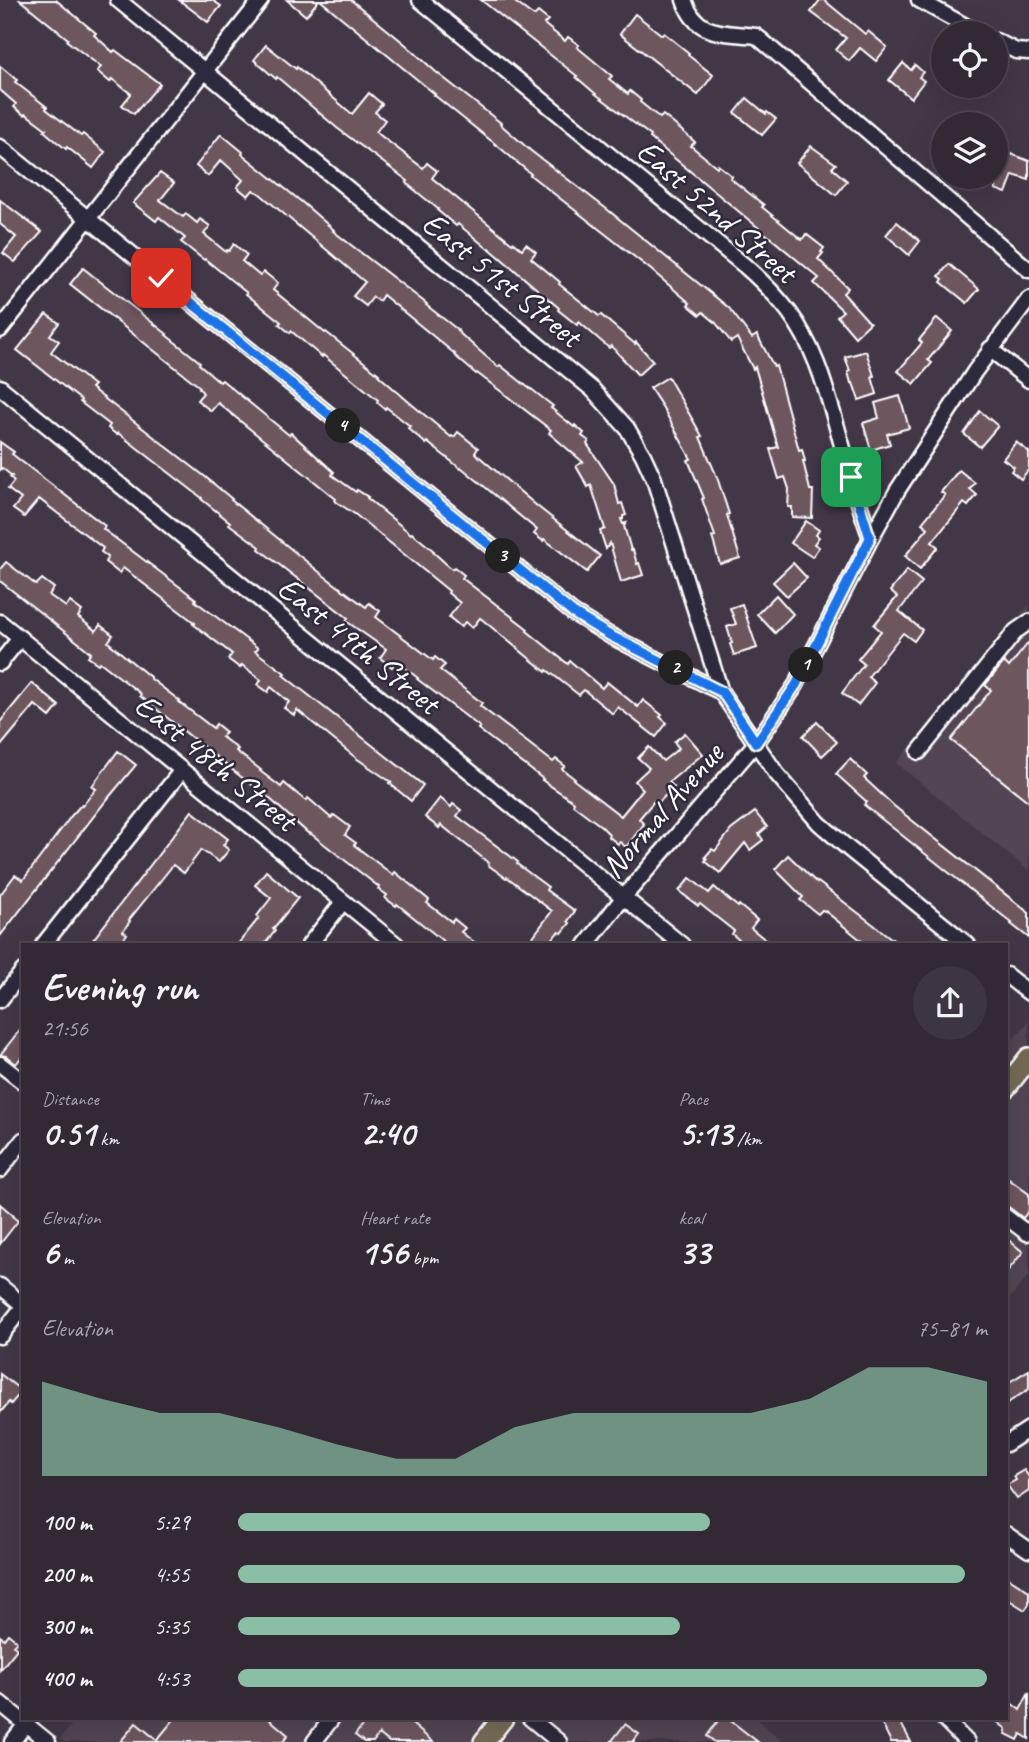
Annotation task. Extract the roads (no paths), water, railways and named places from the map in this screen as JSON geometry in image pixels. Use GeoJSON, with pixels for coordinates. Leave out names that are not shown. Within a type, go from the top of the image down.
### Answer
{"type":"FeatureCollection","features":[{"type":"Feature","properties":{"kind":"main road"},"geometry":{"type":"LineString","coordinates":[[1008,1085],[1029,1059]]}},
{"type":"Feature","properties":{"kind":"main road"},"geometry":{"type":"LineString","coordinates":[[484,1742],[501,1720]]}},
{"type":"Feature","properties":{"kind":"street","name":"East 51st Street"},"geometry":{"type":"LineString","coordinates":[[118,0],[593,390],[619,418],[643,455],[654,479],[722,692]]}},
{"type":"Feature","properties":{"kind":"street"},"geometry":{"type":"LineString","coordinates":[[0,330],[261,0]]}},
{"type":"Feature","properties":{"kind":"street","name":"East 52nd Street"},"geometry":{"type":"LineString","coordinates":[[420,0],[770,288],[806,339],[822,374],[870,538]]}},
{"type":"Feature","properties":{"kind":"street"},"geometry":{"type":"LineString","coordinates":[[684,0],[691,16],[706,29],[756,36],[760,39],[1029,270]]}},
{"type":"Feature","properties":{"kind":"street"},"geometry":{"type":"LineString","coordinates":[[919,0],[957,21]]}},
{"type":"Feature","properties":{"kind":"street"},"geometry":{"type":"LineString","coordinates":[[1008,47],[1029,52]]}},
{"type":"Feature","properties":{"kind":"street"},"geometry":{"type":"LineString","coordinates":[[0,147],[573,613],[609,635],[722,692],[784,784],[819,823],[966,943]]}},
{"type":"Feature","properties":{"kind":"street","name":"Normal Avenue"},"geometry":{"type":"LineString","coordinates":[[588,943],[756,743],[796,685],[870,538],[937,428],[990,349],[1029,299]]}},
{"type":"Feature","properties":{"kind":"street"},"geometry":{"type":"LineString","coordinates":[[990,349],[1029,380]]}},
{"type":"Feature","properties":{"kind":"street","name":"East 49th Street"},"geometry":{"type":"LineString","coordinates":[[0,387],[680,943]]}},
{"type":"Feature","properties":{"kind":"street","name":"East 48th Street"},"geometry":{"type":"LineString","coordinates":[[0,622],[394,943]]}},
{"type":"Feature","properties":{"kind":"street"},"geometry":{"type":"LineString","coordinates":[[919,752],[1016,631],[1029,622]]}},
{"type":"Feature","properties":{"kind":"street"},"geometry":{"type":"LineString","coordinates":[[0,663],[20,638]]}},
{"type":"Feature","properties":{"kind":"street"},"geometry":{"type":"LineString","coordinates":[[45,943],[182,770]]}},
{"type":"Feature","properties":{"kind":"street"},"geometry":{"type":"LineString","coordinates":[[311,943],[343,902]]}},
{"type":"Feature","properties":{"kind":"street"},"geometry":{"type":"LineString","coordinates":[[0,1000],[21,974]]}},
{"type":"Feature","properties":{"kind":"street"},"geometry":{"type":"LineString","coordinates":[[1008,977],[1029,993]]}},
{"type":"Feature","properties":{"kind":"street"},"geometry":{"type":"LineString","coordinates":[[0,1064],[21,1080]]}},
{"type":"Feature","properties":{"kind":"street"},"geometry":{"type":"LineString","coordinates":[[0,1170],[21,1143]]}},
{"type":"Feature","properties":{"kind":"street"},"geometry":{"type":"LineString","coordinates":[[1008,1219],[1027,1233],[1029,1230]]}},
{"type":"Feature","properties":{"kind":"street"},"geometry":{"type":"LineString","coordinates":[[0,1286],[21,1304]]}},
{"type":"Feature","properties":{"kind":"street"},"geometry":{"type":"LineString","coordinates":[[0,1336],[21,1309]]}},
{"type":"Feature","properties":{"kind":"street"},"geometry":{"type":"LineString","coordinates":[[1008,1443],[1029,1429]]}},
{"type":"Feature","properties":{"kind":"street"},"geometry":{"type":"LineString","coordinates":[[1008,1535],[1029,1550]]}},
{"type":"Feature","properties":{"kind":"street"},"geometry":{"type":"LineString","coordinates":[[2,1708],[48,1742]]}},
{"type":"Feature","properties":{"kind":"street"},"geometry":{"type":"LineString","coordinates":[[532,1720],[559,1742]]}},
{"type":"Feature","properties":{"kind":"street"},"geometry":{"type":"LineString","coordinates":[[945,1720],[967,1742]]}},
{"type":"Feature","properties":{"kind":"street"},"geometry":{"type":"LineString","coordinates":[[314,1742],[325,1721]]}},
{"type":"Feature","properties":{"kind":"street"},"geometry":{"type":"LineString","coordinates":[[12,1742],[26,1724]]}}]}
